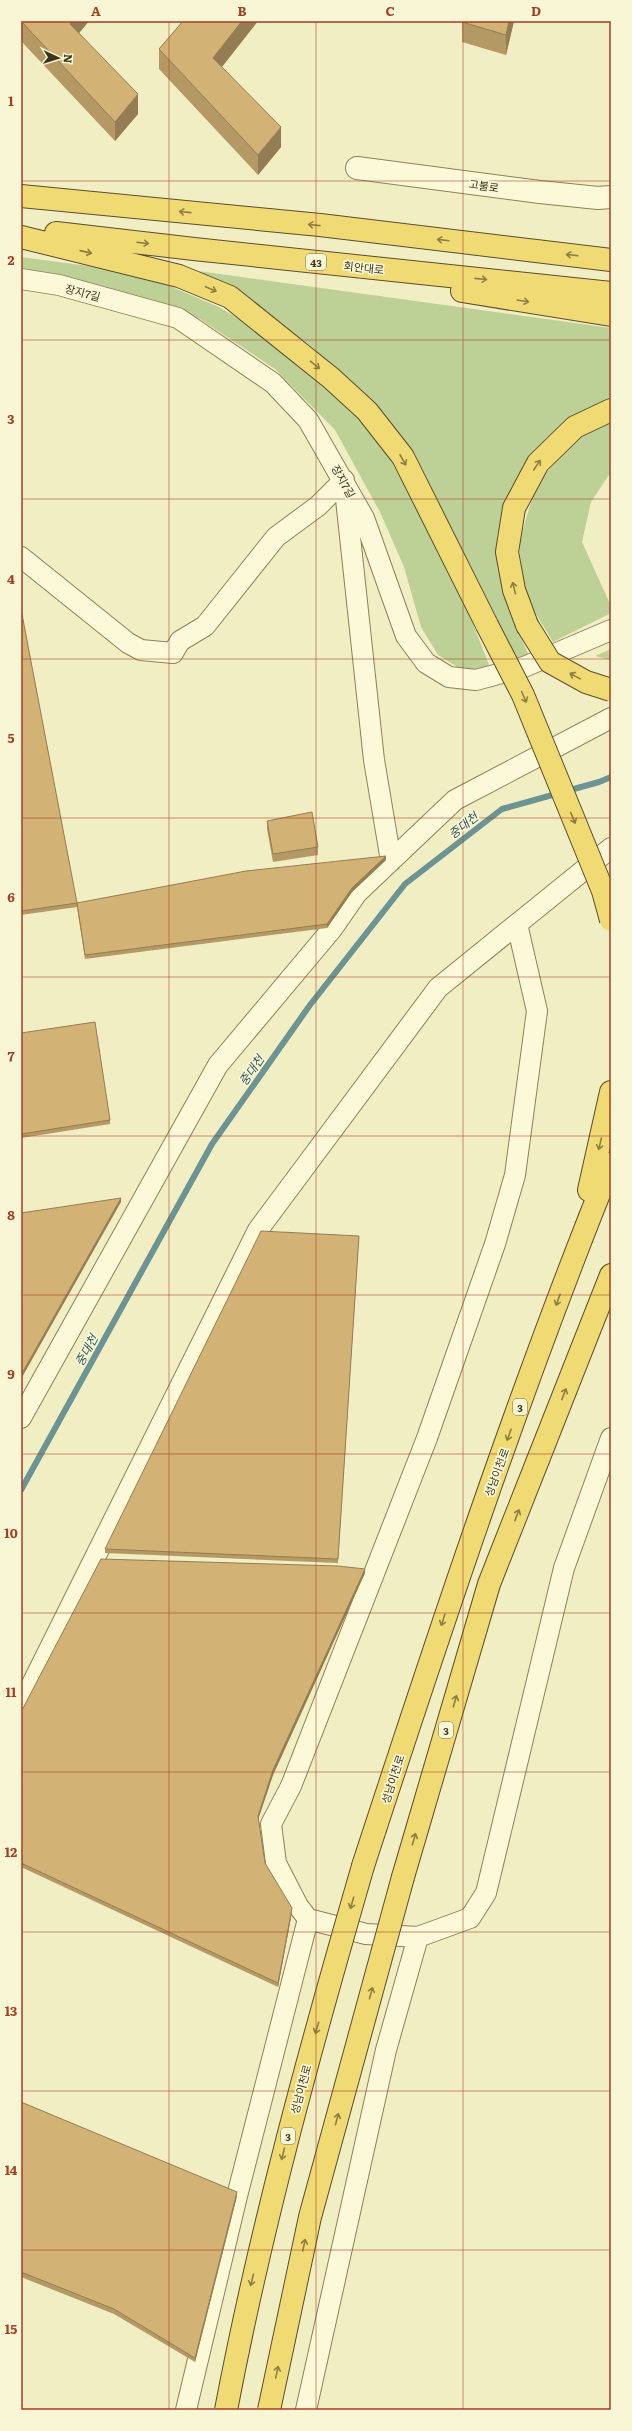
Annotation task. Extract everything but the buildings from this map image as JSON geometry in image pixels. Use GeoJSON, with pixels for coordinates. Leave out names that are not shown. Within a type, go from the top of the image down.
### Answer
{"type":"FeatureCollection","features":[{"type":"Feature","properties":{"kind":"highway"},"geometry":{"type":"LineString","coordinates":[[21,196],[320,225],[611,260]]}},
{"type":"Feature","properties":{"kind":"highway","name":"회안대로"},"geometry":{"type":"LineString","coordinates":[[21,228],[194,250],[611,294]]}},
{"type":"Feature","properties":{"kind":"highway"},"geometry":{"type":"LineString","coordinates":[[21,237],[179,276],[230,298],[331,378],[367,411],[403,457],[523,695],[603,891],[611,920]]}},
{"type":"Feature","properties":{"kind":"highway"},"geometry":{"type":"LineString","coordinates":[[194,250],[611,315]]}},
{"type":"Feature","properties":{"kind":"highway"},"geometry":{"type":"LineString","coordinates":[[611,410],[575,427],[538,463],[514,508],[507,552],[514,590],[527,625],[550,662],[586,682],[611,690]]}},
{"type":"Feature","properties":{"kind":"highway"},"geometry":{"type":"LineString","coordinates":[[571,1263],[611,1092]]}},
{"type":"Feature","properties":{"kind":"highway","name":"성남이천로"},"geometry":{"type":"LineString","coordinates":[[226,2410],[244,2317],[300,2085],[363,1866],[455,1583],[571,1263],[611,1164]]}},
{"type":"Feature","properties":{"kind":"highway","name":"3"},"geometry":{"type":"LineString","coordinates":[[269,2410],[310,2217],[403,1877],[489,1584],[611,1275]]}},
{"type":"Feature","properties":{"kind":"street","name":"고불로"},"geometry":{"type":"LineString","coordinates":[[357,168],[540,192],[598,198],[611,197]]}},
{"type":"Feature","properties":{"kind":"street","name":"장지7길"},"geometry":{"type":"LineString","coordinates":[[21,279],[59,285],[178,318],[273,383],[308,420],[344,480],[364,518],[406,636],[426,663],[449,677],[476,680],[524,667],[611,630]]}},
{"type":"Feature","properties":{"kind":"street"},"geometry":{"type":"LineString","coordinates":[[21,558],[128,643],[141,650],[173,653],[180,641],[205,626],[276,537],[318,506],[344,480]]}},
{"type":"Feature","properties":{"kind":"street"},"geometry":{"type":"LineString","coordinates":[[344,480],[374,760],[391,861]]}},
{"type":"Feature","properties":{"kind":"street"},"geometry":{"type":"LineString","coordinates":[[21,1418],[218,1065],[332,929],[357,893],[455,800],[611,718]]}},
{"type":"Feature","properties":{"kind":"street"},"geometry":{"type":"LineString","coordinates":[[21,1706],[258,1230],[438,988],[611,848]]}},
{"type":"Feature","properties":{"kind":"street"},"geometry":{"type":"LineString","coordinates":[[517,924],[537,1011],[515,1175],[495,1244],[427,1438],[291,1786],[271,1824],[276,1862],[298,1906],[308,1919],[366,1934],[418,1937],[470,1918],[486,1893],[564,1568],[611,1438]]}},
{"type":"Feature","properties":{"kind":"street"},"geometry":{"type":"LineString","coordinates":[[186,2410],[237,2196],[308,1919]]}},
{"type":"Feature","properties":{"kind":"street"},"geometry":{"type":"LineString","coordinates":[[306,2410],[386,2050],[418,1937]]}},
{"type":"Feature","properties":{"kind":"green space"},"geometry":{"type":"Polygon","coordinates":[[[21,257],[118,270],[151,278],[219,307],[277,342],[344,403],[384,448],[417,505],[461,593],[491,670],[459,668],[438,655],[421,627],[404,567],[380,512],[335,430],[275,369],[200,319],[160,304],[21,271],[21,257]]]}},
{"type":"Feature","properties":{"kind":"green space"},"geometry":{"type":"Polygon","coordinates":[[[184,269],[611,328],[611,396],[559,428],[514,491],[497,535],[518,631],[530,658],[515,663],[354,386],[310,345],[253,304],[184,269]]]}},
{"type":"Feature","properties":{"kind":"green space"},"geometry":{"type":"Polygon","coordinates":[[[611,417],[611,472],[591,502],[582,542],[611,606],[611,613],[553,642],[534,611],[522,577],[519,543],[535,488],[560,455],[597,422],[611,417]]]}},
{"type":"Feature","properties":{"kind":"green space"},"geometry":{"type":"Polygon","coordinates":[[[611,649],[611,660],[595,656],[611,649]]]}},
{"type":"Feature","properties":{"kind":"waterway","name":"중대천"},"geometry":{"type":"LineString","coordinates":[[21,1490],[212,1144],[310,1005],[405,884],[502,809],[599,782],[611,777]]}}]}
